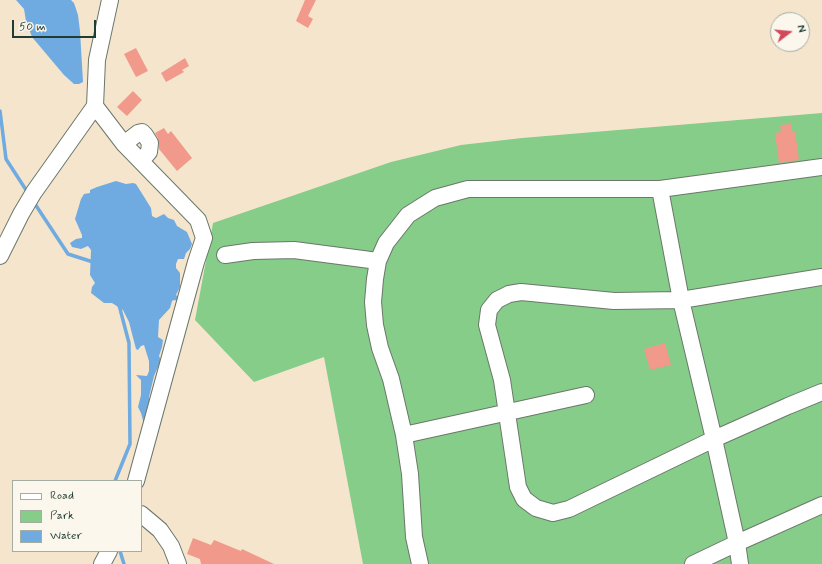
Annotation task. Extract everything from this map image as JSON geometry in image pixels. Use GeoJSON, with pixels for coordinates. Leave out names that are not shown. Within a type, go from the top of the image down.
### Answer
{"type":"FeatureCollection","features":[{"type":"Feature","properties":{"kind":"street"},"geometry":{"type":"LineString","coordinates":[[0,256],[34,192],[93,109],[97,60],[109,0]]}},
{"type":"Feature","properties":{"kind":"street"},"geometry":{"type":"LineString","coordinates":[[93,109],[140,161],[198,220],[204,238],[196,262],[136,480]]}},
{"type":"Feature","properties":{"kind":"street"},"geometry":{"type":"LineString","coordinates":[[124,144],[138,133],[142,132],[146,135],[150,143],[149,152],[140,161]]}},
{"type":"Feature","properties":{"kind":"street"},"geometry":{"type":"LineString","coordinates":[[420,564],[414,537],[410,474],[404,435],[392,379],[380,348],[375,325],[373,302],[378,261],[386,243],[408,215],[436,198],[468,189],[660,189],[822,167]]}},
{"type":"Feature","properties":{"kind":"street"},"geometry":{"type":"LineString","coordinates":[[660,189],[680,300],[714,440],[737,543],[740,564]]}},
{"type":"Feature","properties":{"kind":"street"},"geometry":{"type":"LineString","coordinates":[[225,254],[253,251],[294,250],[378,261]]}},
{"type":"Feature","properties":{"kind":"street"},"geometry":{"type":"LineString","coordinates":[[822,277],[680,300],[614,301],[521,292],[509,294],[498,300],[489,310],[487,325],[502,380],[508,412],[518,488],[524,499],[536,508],[553,512],[569,509],[714,440],[822,392]]}},
{"type":"Feature","properties":{"kind":"street"},"geometry":{"type":"LineString","coordinates":[[404,435],[586,395]]}},
{"type":"Feature","properties":{"kind":"street"},"geometry":{"type":"LineString","coordinates":[[693,564],[822,505]]}},
{"type":"Feature","properties":{"kind":"street"},"geometry":{"type":"LineString","coordinates":[[142,515],[160,530],[171,546],[178,564]]}},
{"type":"Feature","properties":{"kind":"street"},"geometry":{"type":"LineString","coordinates":[[102,564],[108,552]]}},
{"type":"Feature","properties":{"kind":"green space"},"geometry":{"type":"Polygon","coordinates":[[[822,113],[822,564],[363,564],[324,357],[254,382],[195,320],[213,223],[391,162],[461,145],[522,138],[822,113]]]}},
{"type":"Feature","properties":{"kind":"water"},"geometry":{"type":"Polygon","coordinates":[[[16,0],[71,0],[74,3],[78,15],[80,31],[83,82],[74,84],[64,75],[32,37],[26,21],[24,9],[16,0]]]}},
{"type":"Feature","properties":{"kind":"water"},"geometry":{"type":"Polygon","coordinates":[[[116,181],[126,184],[136,184],[151,208],[152,216],[156,218],[164,214],[168,218],[174,220],[177,226],[187,232],[192,244],[184,259],[178,259],[176,264],[176,268],[180,273],[180,287],[176,295],[180,299],[179,301],[172,301],[170,308],[159,320],[158,337],[163,340],[159,356],[161,360],[154,376],[149,397],[153,409],[144,424],[138,407],[141,395],[141,380],[136,375],[147,376],[149,371],[149,361],[144,345],[138,350],[136,349],[129,322],[123,310],[112,303],[104,303],[91,293],[92,287],[95,283],[90,275],[91,250],[88,246],[81,249],[72,247],[70,243],[76,239],[82,238],[75,219],[84,194],[90,193],[90,190],[97,187],[116,181]]]}},
{"type":"Feature","properties":{"kind":"building"},"geometry":{"type":"Polygon","coordinates":[[[305,0],[316,0],[308,16],[313,19],[308,28],[296,21],[305,0]]]}},
{"type":"Feature","properties":{"kind":"building"},"geometry":{"type":"Polygon","coordinates":[[[136,48],[148,71],[136,77],[124,54],[136,48]]]}},
{"type":"Feature","properties":{"kind":"building"},"geometry":{"type":"Polygon","coordinates":[[[185,58],[189,66],[182,70],[184,72],[166,82],[161,73],[185,58]]]}},
{"type":"Feature","properties":{"kind":"building"},"geometry":{"type":"Polygon","coordinates":[[[133,91],[142,100],[127,116],[117,107],[133,91]]]}},
{"type":"Feature","properties":{"kind":"building"},"geometry":{"type":"Polygon","coordinates":[[[791,124],[792,131],[795,131],[799,160],[779,163],[775,133],[781,132],[780,125],[791,124]]]}},
{"type":"Feature","properties":{"kind":"building"},"geometry":{"type":"Polygon","coordinates":[[[164,128],[168,134],[171,131],[192,158],[177,171],[159,149],[158,138],[155,133],[164,128]]]}},
{"type":"Feature","properties":{"kind":"building"},"geometry":{"type":"Polygon","coordinates":[[[665,343],[671,365],[650,370],[644,349],[665,343]]]}},
{"type":"Feature","properties":{"kind":"building"},"geometry":{"type":"Polygon","coordinates":[[[193,538],[211,545],[214,540],[241,551],[242,549],[274,564],[201,564],[200,559],[187,554],[193,538]]]}},
{"type":"Feature","properties":{"kind":"waterway"},"geometry":{"type":"LineString","coordinates":[[0,111],[6,159],[28,193]]}},
{"type":"Feature","properties":{"kind":"waterway"},"geometry":{"type":"LineString","coordinates":[[33,201],[68,254],[93,262]]}},
{"type":"Feature","properties":{"kind":"waterway"},"geometry":{"type":"LineString","coordinates":[[115,480],[130,444],[129,343],[119,305]]}},
{"type":"Feature","properties":{"kind":"waterway"},"geometry":{"type":"LineString","coordinates":[[120,552],[124,564]]}}]}
